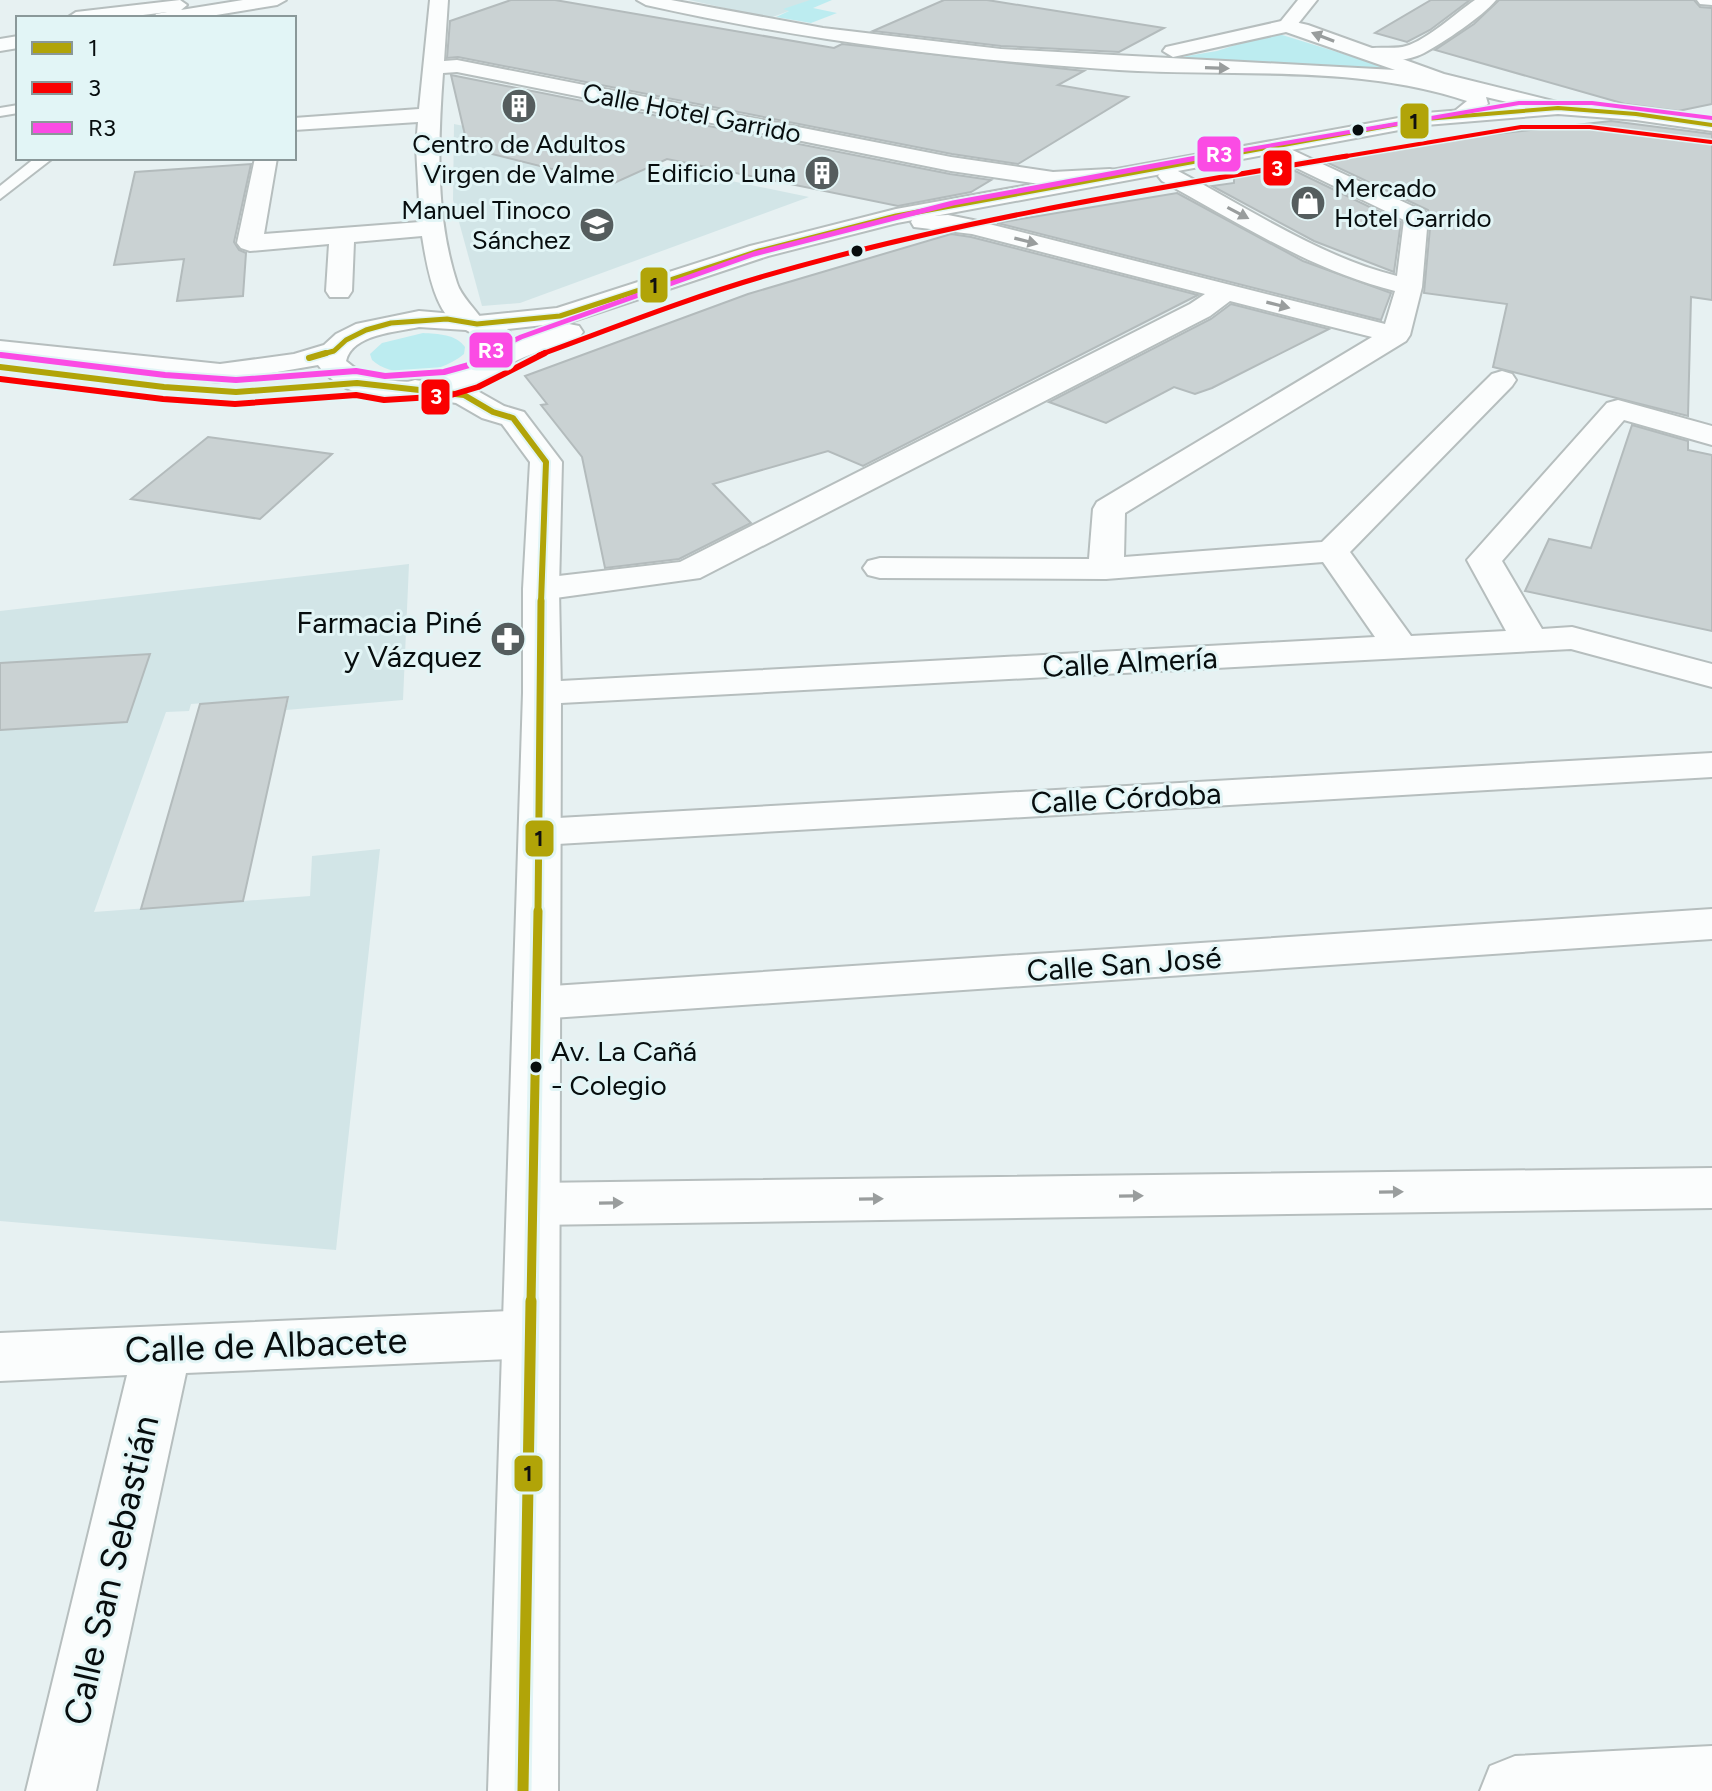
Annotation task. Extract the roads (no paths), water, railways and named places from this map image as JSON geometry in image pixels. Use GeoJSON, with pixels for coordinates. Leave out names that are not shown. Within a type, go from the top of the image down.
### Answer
{"type":"FeatureCollection","features":[{"type":"Feature","properties":{"kind":"street"},"geometry":{"type":"LineString","coordinates":[[92,16],[178,5],[173,0]]}},
{"type":"Feature","properties":{"kind":"street"},"geometry":{"type":"LineString","coordinates":[[176,16],[277,0]]}},
{"type":"Feature","properties":{"kind":"street"},"geometry":{"type":"LineString","coordinates":[[439,0],[427,115],[433,228],[445,290],[454,297],[457,311],[503,340],[504,352],[497,362],[498,381],[518,406],[513,418]]}},
{"type":"Feature","properties":{"kind":"street"},"geometry":{"type":"LineString","coordinates":[[646,0],[788,29],[900,45],[1084,60],[1172,60],[1379,75],[1436,84],[1476,97],[1478,104],[1462,114]]}},
{"type":"Feature","properties":{"kind":"street"},"geometry":{"type":"LineString","coordinates":[[1172,60],[1286,26],[1308,0]]}},
{"type":"Feature","properties":{"kind":"street"},"geometry":{"type":"LineString","coordinates":[[1379,75],[1399,73],[1411,59],[1487,0]]}},
{"type":"Feature","properties":{"kind":"street"},"geometry":{"type":"LineString","coordinates":[[1286,26],[1367,54],[1411,59],[1480,91],[1558,108],[1707,125]]}},
{"type":"Feature","properties":{"kind":"street","name":"Calle Hotel Garrido"},"geometry":{"type":"LineString","coordinates":[[433,68],[457,66],[951,164],[1053,179],[1110,176]]}},
{"type":"Feature","properties":{"kind":"street"},"geometry":{"type":"LineString","coordinates":[[391,323],[446,319],[474,323],[531,321],[560,316],[803,239],[987,198],[1462,114],[1558,108]]}},
{"type":"Feature","properties":{"kind":"street"},"geometry":{"type":"LineString","coordinates":[[296,124],[427,115]]}},
{"type":"Feature","properties":{"kind":"street"},"geometry":{"type":"LineString","coordinates":[[415,389],[457,381],[497,362],[669,295],[757,266],[923,222],[1286,154],[1520,115],[1631,118],[1707,125]]}},
{"type":"Feature","properties":{"kind":"street"},"geometry":{"type":"LineString","coordinates":[[1106,569],[1109,509],[1396,335],[1409,287],[1416,217],[1286,154]]}},
{"type":"Feature","properties":{"kind":"street"},"geometry":{"type":"LineString","coordinates":[[266,160],[250,243],[433,228]]}},
{"type":"Feature","properties":{"kind":"street","name":"Calle Hotel Garrido"},"geometry":{"type":"LineString","coordinates":[[951,164],[955,168],[991,178],[1001,188],[995,196],[987,198]]}},
{"type":"Feature","properties":{"kind":"street"},"geometry":{"type":"LineString","coordinates":[[1170,176],[1324,259],[1361,275],[1409,287]]}},
{"type":"Feature","properties":{"kind":"street"},"geometry":{"type":"LineString","coordinates":[[923,222],[948,222],[973,227],[1396,335]]}},
{"type":"Feature","properties":{"kind":"street"},"geometry":{"type":"LineString","coordinates":[[339,291],[342,235]]}},
{"type":"Feature","properties":{"kind":"street"},"geometry":{"type":"LineString","coordinates":[[0,349],[220,373],[261,369],[334,351],[346,340],[366,330],[391,323],[434,302],[445,290]]}},
{"type":"Feature","properties":{"kind":"street"},"geometry":{"type":"LineString","coordinates":[[541,589],[688,571],[1186,317],[1226,291]]}},
{"type":"Feature","properties":{"kind":"street"},"geometry":{"type":"LineString","coordinates":[[334,351],[331,363],[339,375],[357,383],[464,395],[493,412],[513,418],[546,462],[541,589],[540,832],[523,1791]]}},
{"type":"Feature","properties":{"kind":"street"},"geometry":{"type":"LineString","coordinates":[[0,367],[164,387],[236,392],[357,383]]}},
{"type":"Feature","properties":{"kind":"street"},"geometry":{"type":"LineString","coordinates":[[880,568],[1106,569],[1332,551],[1502,380]]}},
{"type":"Feature","properties":{"kind":"street"},"geometry":{"type":"LineString","coordinates":[[1530,640],[1484,560],[1608,420],[1618,409],[1712,436]]}},
{"type":"Feature","properties":{"kind":"street"},"geometry":{"type":"LineString","coordinates":[[1332,551],[1401,648]]}},
{"type":"Feature","properties":{"kind":"street","name":"Calle Almería"},"geometry":{"type":"LineString","coordinates":[[542,693],[1572,638],[1712,676]]}},
{"type":"Feature","properties":{"kind":"street","name":"Calle Córdoba"},"geometry":{"type":"LineString","coordinates":[[540,832],[1712,765]]}},
{"type":"Feature","properties":{"kind":"street","name":"Calle San José"},"geometry":{"type":"LineString","coordinates":[[537,1003],[1712,924]]}},
{"type":"Feature","properties":{"kind":"street"},"geometry":{"type":"LineString","coordinates":[[533,1204],[1712,1188]]}},
{"type":"Feature","properties":{"kind":"street","name":"Calle de Albacete"},"geometry":{"type":"LineString","coordinates":[[0,1357],[531,1334]]}},
{"type":"Feature","properties":{"kind":"street","name":"Calle San Sebastián"},"geometry":{"type":"LineString","coordinates":[[61,1791],[162,1350]]}},
{"type":"Feature","properties":{"kind":"street"},"geometry":{"type":"LineString","coordinates":[[1515,1791],[1712,1781]]}},
{"type":"Feature","properties":{"kind":"lane"},"geometry":{"type":"LineString","coordinates":[[0,194],[42,160]]}},
{"type":"Feature","properties":{"kind":"place","name":"Centro de Adultos Virgen de Valme"},"geometry":{"type":"Point","coordinates":[519,106]}},
{"type":"Feature","properties":{"kind":"place","name":"Edificio Luna"},"geometry":{"type":"Point","coordinates":[822,173]}},
{"type":"Feature","properties":{"kind":"place","name":"Mercado Hotel Garrido"},"geometry":{"type":"Point","coordinates":[1308,203]}},
{"type":"Feature","properties":{"kind":"place","name":"Manuel Tinoco Sánchez"},"geometry":{"type":"Point","coordinates":[597,225]}},
{"type":"Feature","properties":{"kind":"place","name":"Farmacia Piné y Vázquez"},"geometry":{"type":"Point","coordinates":[508,639]}},
{"type":"Feature","properties":{"kind":"place","name":"Av. La Cañá - Colegio"},"geometry":{"type":"Point","coordinates":[536,1067]}}]}
